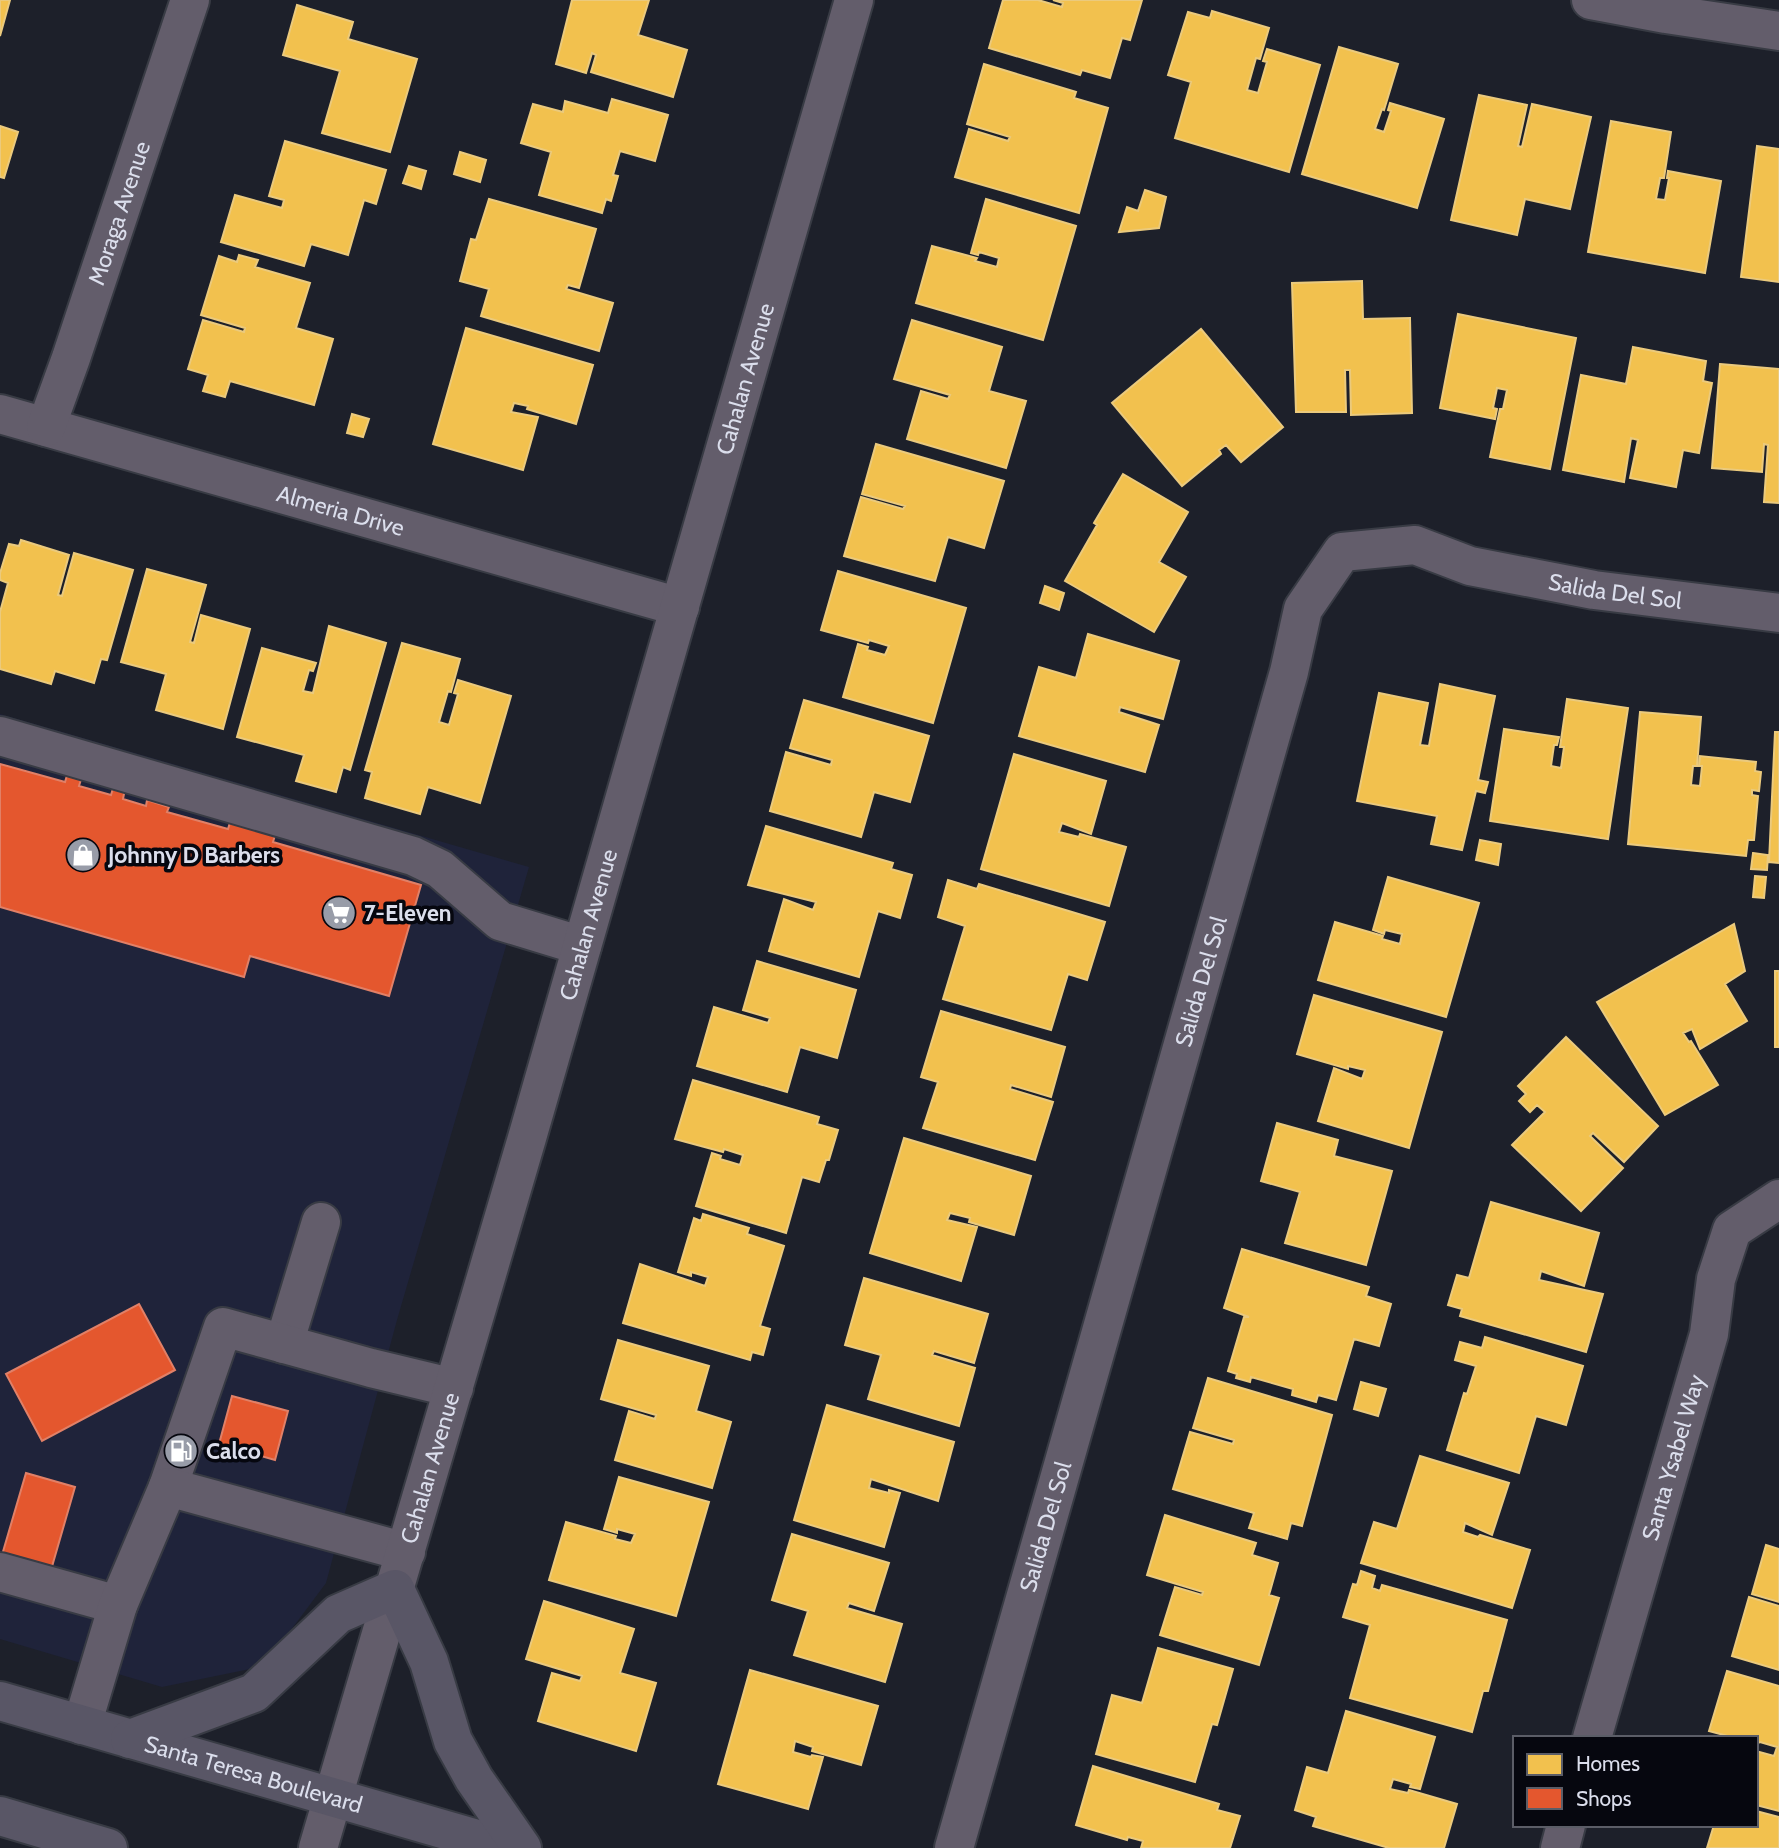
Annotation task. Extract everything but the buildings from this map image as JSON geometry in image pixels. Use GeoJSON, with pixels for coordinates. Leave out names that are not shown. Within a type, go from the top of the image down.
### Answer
{"type":"FeatureCollection","features":[{"type":"Feature","properties":{"kind":"main road"},"geometry":{"type":"LineString","coordinates":[[130,1739],[254,1693],[338,1614],[395,1589],[429,1662],[453,1741],[474,1779],[522,1848]]}},
{"type":"Feature","properties":{"kind":"main road","name":"Santa Teresa Boulevard"},"geometry":{"type":"LineString","coordinates":[[0,1702],[508,1848]]}},
{"type":"Feature","properties":{"kind":"main road"},"geometry":{"type":"LineString","coordinates":[[0,1816],[96,1846]]}},
{"type":"Feature","properties":{"kind":"street","name":"Moraga Avenue"},"geometry":{"type":"LineString","coordinates":[[46,427],[190,0]]}},
{"type":"Feature","properties":{"kind":"street","name":"Cahalan Avenue"},"geometry":{"type":"LineString","coordinates":[[318,1848],[454,1388],[854,0]]}},
{"type":"Feature","properties":{"kind":"street"},"geometry":{"type":"LineString","coordinates":[[1591,0],[1779,32]]}},
{"type":"Feature","properties":{"kind":"street","name":"Almeria Drive"},"geometry":{"type":"LineString","coordinates":[[0,414],[680,607]]}},
{"type":"Feature","properties":{"kind":"street","name":"Salida Del Sol"},"geometry":{"type":"LineString","coordinates":[[954,1848],[1289,672],[1303,609],[1342,552],[1415,545],[1470,566],[1594,590],[1779,613]]}},
{"type":"Feature","properties":{"kind":"street"},"geometry":{"type":"LineString","coordinates":[[0,736],[413,856],[440,869],[500,921],[582,946]]}},
{"type":"Feature","properties":{"kind":"street","name":"Santa Ysabel Way"},"geometry":{"type":"LineString","coordinates":[[1593,1736],[1709,1334],[1716,1279],[1732,1230],[1775,1199],[1779,1199]]}},
{"type":"Feature","properties":{"kind":"street"},"geometry":{"type":"LineString","coordinates":[[284,1344],[321,1222]]}},
{"type":"Feature","properties":{"kind":"street"},"geometry":{"type":"LineString","coordinates":[[82,1725],[118,1605],[168,1487],[223,1327],[454,1388]]}},
{"type":"Feature","properties":{"kind":"street"},"geometry":{"type":"LineString","coordinates":[[168,1487],[406,1552]]}},
{"type":"Feature","properties":{"kind":"street"},"geometry":{"type":"LineString","coordinates":[[0,1572],[118,1605]]}},
{"type":"Feature","properties":{"kind":"street"},"geometry":{"type":"LineString","coordinates":[[1560,1848],[1565,1827]]}},
{"type":"Feature","properties":{"kind":"shaded area"},"geometry":{"type":"Polygon","coordinates":[[[0,714],[529,867],[397,1320],[326,1583],[264,1666],[162,1687],[0,1639],[0,714]]]}},
{"type":"Feature","properties":{"kind":"place","name":"Johnny D Barbers"},"geometry":{"type":"Point","coordinates":[83,855]}},
{"type":"Feature","properties":{"kind":"place","name":"7-Eleven"},"geometry":{"type":"Point","coordinates":[339,913]}},
{"type":"Feature","properties":{"kind":"place","name":"Calco"},"geometry":{"type":"Point","coordinates":[181,1451]}}]}
